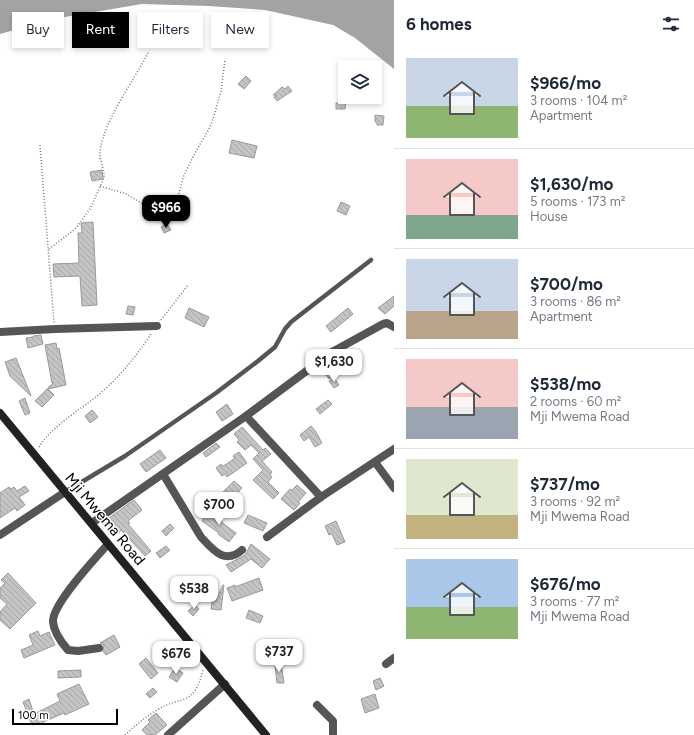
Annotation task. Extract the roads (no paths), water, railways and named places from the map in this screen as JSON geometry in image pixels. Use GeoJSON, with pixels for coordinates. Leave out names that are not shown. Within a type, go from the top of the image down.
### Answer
{"type":"FeatureCollection","features":[{"type":"Feature","properties":{"kind":"main road","name":"Mji Mwema Road"},"geometry":{"type":"LineString","coordinates":[[0,413],[266,735]]}},
{"type":"Feature","properties":{"kind":"street"},"geometry":{"type":"LineString","coordinates":[[92,523],[246,416],[332,352],[384,324],[390,325],[394,318]]}},
{"type":"Feature","properties":{"kind":"street"},"geometry":{"type":"LineString","coordinates":[[0,332],[55,328],[157,326]]}},
{"type":"Feature","properties":{"kind":"street"},"geometry":{"type":"LineString","coordinates":[[246,416],[321,497]]}},
{"type":"Feature","properties":{"kind":"street"},"geometry":{"type":"LineString","coordinates":[[267,537],[321,497],[394,450]]}},
{"type":"Feature","properties":{"kind":"street"},"geometry":{"type":"LineString","coordinates":[[376,462],[394,488]]}},
{"type":"Feature","properties":{"kind":"street"},"geometry":{"type":"LineString","coordinates":[[163,474],[201,537],[215,552],[226,557],[233,557],[242,550]]}},
{"type":"Feature","properties":{"kind":"street"},"geometry":{"type":"LineString","coordinates":[[0,535],[65,492]]}},
{"type":"Feature","properties":{"kind":"street"},"geometry":{"type":"LineString","coordinates":[[99,648],[78,651],[68,650],[55,630],[53,622],[54,615],[64,598],[108,544]]}},
{"type":"Feature","properties":{"kind":"street"},"geometry":{"type":"LineString","coordinates":[[386,664],[394,658]]}},
{"type":"Feature","properties":{"kind":"street"},"geometry":{"type":"LineString","coordinates":[[168,735],[225,684]]}},
{"type":"Feature","properties":{"kind":"street"},"geometry":{"type":"LineString","coordinates":[[316,705],[333,721],[333,735]]}},
{"type":"Feature","properties":{"kind":"lane"},"geometry":{"type":"LineString","coordinates":[[65,492],[125,456],[258,362],[275,347],[285,329],[291,322],[371,260]]}}]}
